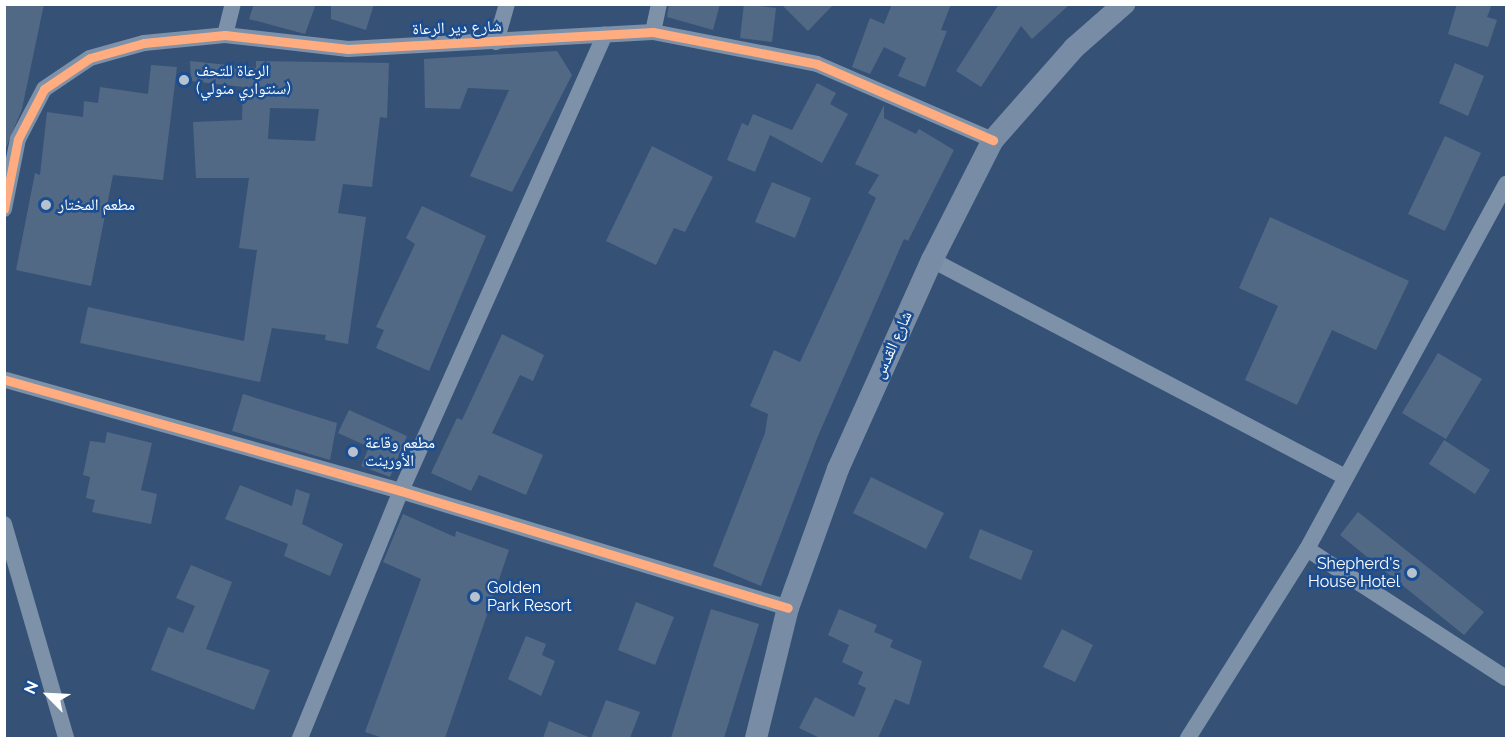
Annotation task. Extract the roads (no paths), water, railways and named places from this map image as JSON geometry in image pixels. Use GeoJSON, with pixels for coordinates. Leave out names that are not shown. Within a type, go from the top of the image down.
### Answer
{"type":"FeatureCollection","features":[{"type":"Feature","properties":{"kind":"main road","name":"شارع القدس"},"geometry":{"type":"LineString","coordinates":[[756,738],[788,608],[838,469],[932,260],[993,140],[1074,48],[1124,4]]}},
{"type":"Feature","properties":{"kind":"street"},"geometry":{"type":"LineString","coordinates":[[225,35],[233,4]]}},
{"type":"Feature","properties":{"kind":"street"},"geometry":{"type":"LineString","coordinates":[[496,42],[507,4]]}},
{"type":"Feature","properties":{"kind":"street"},"geometry":{"type":"LineString","coordinates":[[653,32],[659,4]]}},
{"type":"Feature","properties":{"kind":"street","name":"شارع دير الرعاة"},"geometry":{"type":"LineString","coordinates":[[4,209],[18,139],[44,89],[90,58],[144,43],[225,35],[348,49],[653,32],[817,64],[993,140]]}},
{"type":"Feature","properties":{"kind":"street"},"geometry":{"type":"LineString","coordinates":[[300,738],[401,491],[605,34]]}},
{"type":"Feature","properties":{"kind":"street"},"geometry":{"type":"LineString","coordinates":[[1188,738],[1307,549],[1506,184]]}},
{"type":"Feature","properties":{"kind":"street"},"geometry":{"type":"LineString","coordinates":[[932,260],[1346,477]]}},
{"type":"Feature","properties":{"kind":"street"},"geometry":{"type":"LineString","coordinates":[[5,379],[401,491],[788,608]]}},
{"type":"Feature","properties":{"kind":"street"},"geometry":{"type":"LineString","coordinates":[[4,524],[66,738]]}},
{"type":"Feature","properties":{"kind":"street"},"geometry":{"type":"LineString","coordinates":[[1307,549],[1506,678]]}},
{"type":"Feature","properties":{"kind":"place","name":"الرعاة للتحف (سنتواري منولي)"},"geometry":{"type":"Point","coordinates":[184,80]}},
{"type":"Feature","properties":{"kind":"place","name":"مطعم المختار"},"geometry":{"type":"Point","coordinates":[46,205]}},
{"type":"Feature","properties":{"kind":"place","name":"مطعم وقاعة الأورينت"},"geometry":{"type":"Point","coordinates":[353,452]}},
{"type":"Feature","properties":{"kind":"place","name":"Shepherd's House Hotel"},"geometry":{"type":"Point","coordinates":[1412,573]}},
{"type":"Feature","properties":{"kind":"place","name":"Golden Park Resort"},"geometry":{"type":"Point","coordinates":[475,597]}}]}
